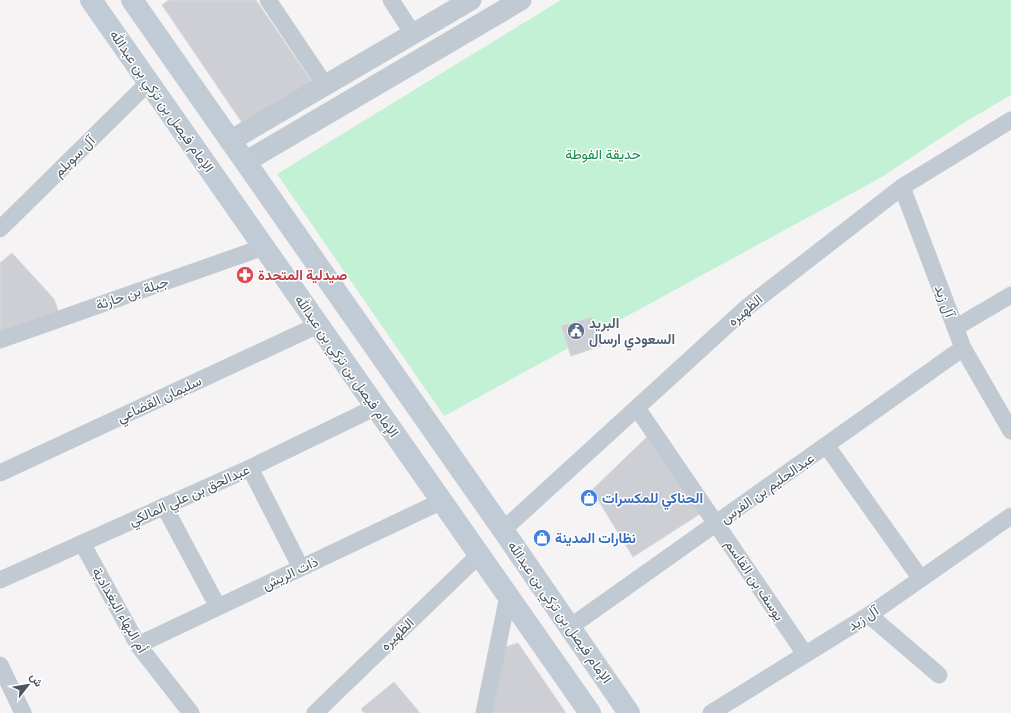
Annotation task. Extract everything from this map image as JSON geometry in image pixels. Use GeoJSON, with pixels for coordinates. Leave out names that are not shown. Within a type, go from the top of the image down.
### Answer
{"type":"FeatureCollection","features":[{"type":"Feature","properties":{"kind":"main road","name":"الإمام فيصل بن تركي بن عبدالله"},"geometry":{"type":"LineString","coordinates":[[91,0],[590,713]]}},
{"type":"Feature","properties":{"kind":"main road","name":"الإمام فيصل بن تركي بن عبدالله"},"geometry":{"type":"LineString","coordinates":[[132,0],[503,530],[629,713]]}},
{"type":"Feature","properties":{"kind":"street"},"geometry":{"type":"LineString","coordinates":[[268,0],[325,85]]}},
{"type":"Feature","properties":{"kind":"street"},"geometry":{"type":"LineString","coordinates":[[391,0],[413,34]]}},
{"type":"Feature","properties":{"kind":"street"},"geometry":{"type":"LineString","coordinates":[[230,141],[471,0]]}},
{"type":"Feature","properties":{"kind":"street"},"geometry":{"type":"LineString","coordinates":[[245,162],[521,0]]}},
{"type":"Feature","properties":{"kind":"street","name":"آل سويلم"},"geometry":{"type":"LineString","coordinates":[[0,230],[149,82]]}},
{"type":"Feature","properties":{"kind":"street","name":"الظهيره"},"geometry":{"type":"LineString","coordinates":[[503,530],[746,308],[902,187],[1011,120]]}},
{"type":"Feature","properties":{"kind":"street","name":"آل زيد"},"geometry":{"type":"LineString","coordinates":[[902,187],[963,348],[1011,431]]}},
{"type":"Feature","properties":{"kind":"street","name":"جبلة بن حارثة"},"geometry":{"type":"LineString","coordinates":[[0,340],[264,247]]}},
{"type":"Feature","properties":{"kind":"street"},"geometry":{"type":"LineString","coordinates":[[955,328],[1011,295]]}},
{"type":"Feature","properties":{"kind":"street","name":"سليمان القضاعي"},"geometry":{"type":"LineString","coordinates":[[0,473],[318,325]]}},
{"type":"Feature","properties":{"kind":"street","name":"عبدالحليم بن الفرس"},"geometry":{"type":"LineString","coordinates":[[570,627],[963,348]]}},
{"type":"Feature","properties":{"kind":"street","name":"عبدالحق بن علي المالكي"},"geometry":{"type":"LineString","coordinates":[[0,580],[250,468],[376,407]]}},
{"type":"Feature","properties":{"kind":"street","name":"يوسف بن القاسم"},"geometry":{"type":"LineString","coordinates":[[637,408],[717,523],[805,654]]}},
{"type":"Feature","properties":{"kind":"street"},"geometry":{"type":"LineString","coordinates":[[826,445],[921,579]]}},
{"type":"Feature","properties":{"kind":"street"},"geometry":{"type":"LineString","coordinates":[[250,468],[301,568]]}},
{"type":"Feature","properties":{"kind":"street","name":"ذات الريش"},"geometry":{"type":"LineString","coordinates":[[138,645],[442,501]]}},
{"type":"Feature","properties":{"kind":"street"},"geometry":{"type":"LineString","coordinates":[[164,506],[218,607]]}},
{"type":"Feature","properties":{"kind":"street","name":"آل زيد"},"geometry":{"type":"LineString","coordinates":[[711,713],[869,615],[1011,516]]}},
{"type":"Feature","properties":{"kind":"street","name":"أم البهاء البغدادية"},"geometry":{"type":"LineString","coordinates":[[82,543],[138,645],[191,713]]}},
{"type":"Feature","properties":{"kind":"street","name":"الظهيره"},"geometry":{"type":"LineString","coordinates":[[315,713],[479,554]]}},
{"type":"Feature","properties":{"kind":"street"},"geometry":{"type":"LineString","coordinates":[[484,713],[508,596]]}},
{"type":"Feature","properties":{"kind":"street"},"geometry":{"type":"LineString","coordinates":[[869,615],[939,675]]}},
{"type":"Feature","properties":{"kind":"street"},"geometry":{"type":"LineString","coordinates":[[0,665],[23,713]]}},
{"type":"Feature","properties":{"kind":"green space","name":"حديقة الفوطة"},"geometry":{"type":"Polygon","coordinates":[[[561,0],[1011,0],[1011,95],[965,122],[880,178],[444,416],[277,174],[561,0]]]}},
{"type":"Feature","properties":{"kind":"building"},"geometry":{"type":"Polygon","coordinates":[[[169,0],[256,0],[312,82],[245,127],[162,5],[169,0]]]}},
{"type":"Feature","properties":{"kind":"building"},"geometry":{"type":"Polygon","coordinates":[[[12,253],[54,299],[59,313],[0,337],[0,263],[12,253]]]}},
{"type":"Feature","properties":{"kind":"building"},"geometry":{"type":"Polygon","coordinates":[[[592,317],[601,346],[571,356],[561,326],[592,317]]]}},
{"type":"Feature","properties":{"kind":"building"},"geometry":{"type":"Polygon","coordinates":[[[650,434],[703,512],[633,557],[592,490],[650,434]]]}},
{"type":"Feature","properties":{"kind":"building"},"geometry":{"type":"Polygon","coordinates":[[[518,643],[566,713],[490,713],[502,648],[518,643]]]}},
{"type":"Feature","properties":{"kind":"building"},"geometry":{"type":"Polygon","coordinates":[[[394,682],[420,713],[364,713],[361,709],[394,682]]]}},
{"type":"Feature","properties":{"kind":"place","name":"صيدلية المتحدة"},"geometry":{"type":"Point","coordinates":[245,275]}},
{"type":"Feature","properties":{"kind":"place","name":"البريد السعودي ارسال"},"geometry":{"type":"Point","coordinates":[576,331]}},
{"type":"Feature","properties":{"kind":"place","name":"الحناكي للمكسرات"},"geometry":{"type":"Point","coordinates":[589,498]}},
{"type":"Feature","properties":{"kind":"place","name":"نظارات المدينة"},"geometry":{"type":"Point","coordinates":[542,538]}}]}
